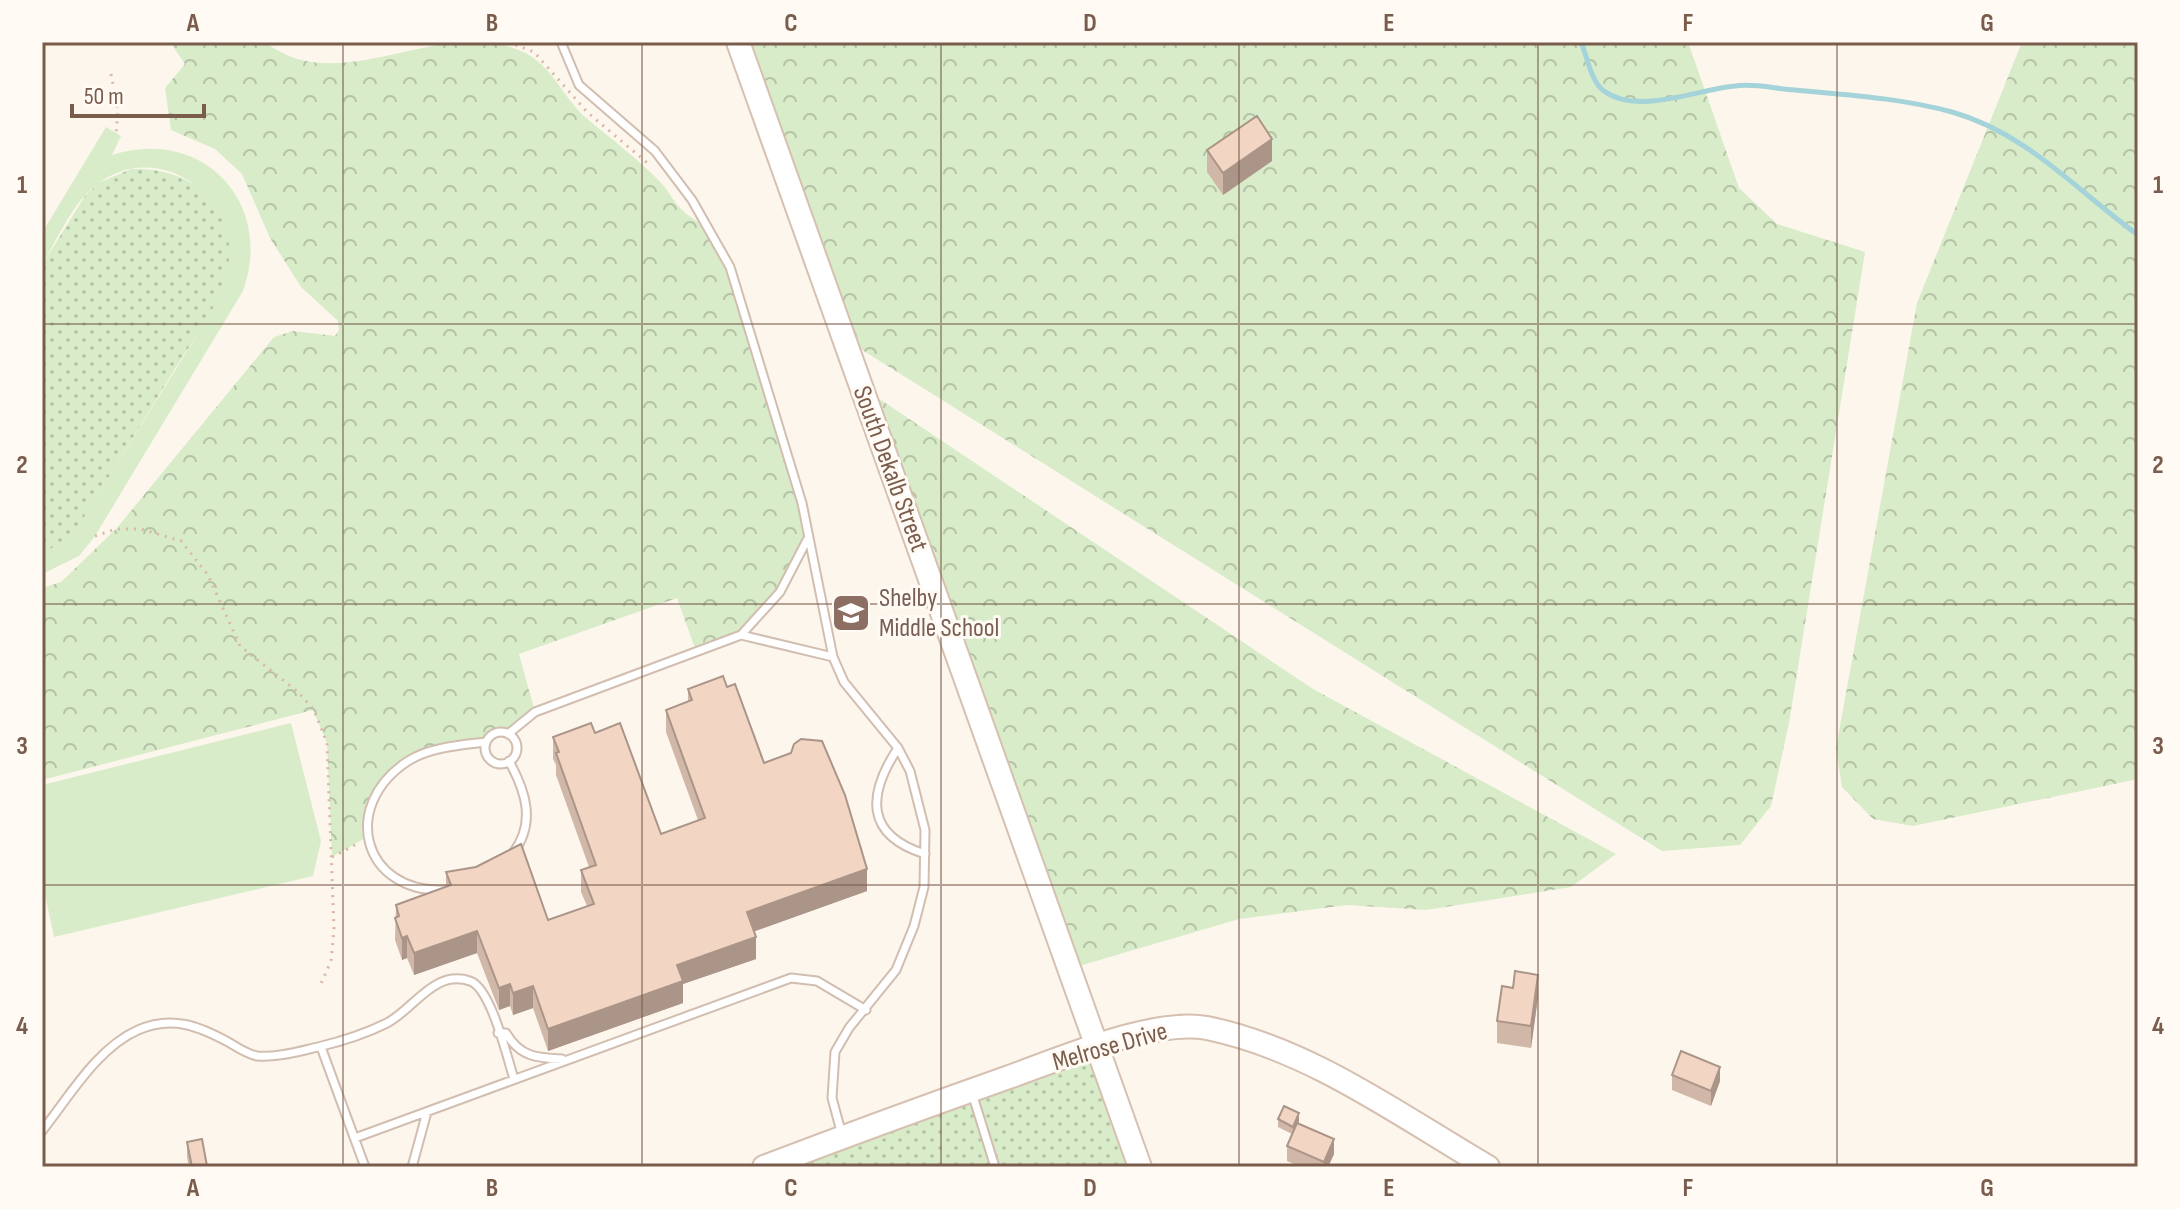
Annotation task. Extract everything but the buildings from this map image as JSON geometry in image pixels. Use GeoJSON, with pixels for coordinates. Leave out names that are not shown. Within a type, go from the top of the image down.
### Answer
{"type":"FeatureCollection","features":[{"type":"Feature","properties":{"kind":"main road","name":"South Dekalb Street"},"geometry":{"type":"LineString","coordinates":[[738,42],[1140,1167]]}},
{"type":"Feature","properties":{"kind":"main road","name":"Melrose Drive"},"geometry":{"type":"LineString","coordinates":[[764,1167],[1097,1046],[1182,1027],[1204,1028],[1274,1047],[1333,1076],[1488,1167]]}},
{"type":"Feature","properties":{"kind":"lane"},"geometry":{"type":"LineString","coordinates":[[561,42],[571,72],[587,96],[655,151],[692,200],[730,267],[787,446],[833,657],[858,702],[898,748],[910,771],[925,830],[924,887],[914,926],[896,970],[842,1039],[832,1066],[832,1098],[843,1137]]}},
{"type":"Feature","properties":{"kind":"lane"},"geometry":{"type":"LineString","coordinates":[[456,887],[432,890],[401,878],[376,858],[367,838],[370,801],[394,772],[410,760],[435,750],[486,742],[495,733],[508,734],[535,712],[741,635],[780,592],[795,569],[808,538]]}},
{"type":"Feature","properties":{"kind":"lane"},"geometry":{"type":"LineString","coordinates":[[741,635],[833,657]]}},
{"type":"Feature","properties":{"kind":"lane"},"geometry":{"type":"LineString","coordinates":[[486,742],[490,759],[500,764],[509,761],[516,752],[516,744],[508,734]]}},
{"type":"Feature","properties":{"kind":"lane"},"geometry":{"type":"LineString","coordinates":[[898,748],[878,785],[878,818],[892,839],[925,854]]}},
{"type":"Feature","properties":{"kind":"lane"},"geometry":{"type":"LineString","coordinates":[[505,864],[517,849],[528,814],[520,781],[509,761]]}},
{"type":"Feature","properties":{"kind":"lane"},"geometry":{"type":"LineString","coordinates":[[355,1138],[791,978],[817,981],[866,1010]]}},
{"type":"Feature","properties":{"kind":"lane"},"geometry":{"type":"LineString","coordinates":[[42,1131],[103,1055],[118,1040],[140,1029],[166,1021],[186,1023],[260,1056],[321,1047],[388,1023],[432,987],[453,980],[467,980],[481,987],[514,1079]]}},
{"type":"Feature","properties":{"kind":"lane"},"geometry":{"type":"LineString","coordinates":[[498,1033],[506,1033],[520,1052],[542,1060],[563,1061]]}},
{"type":"Feature","properties":{"kind":"lane"},"geometry":{"type":"LineString","coordinates":[[321,1047],[365,1167]]}},
{"type":"Feature","properties":{"kind":"lane"},"geometry":{"type":"LineString","coordinates":[[972,1091],[995,1167]]}},
{"type":"Feature","properties":{"kind":"lane"},"geometry":{"type":"LineString","coordinates":[[412,1167],[427,1112]]}},
{"type":"Feature","properties":{"kind":"path"},"geometry":{"type":"LineString","coordinates":[[111,74],[118,111],[116,133]]}},
{"type":"Feature","properties":{"kind":"path"},"geometry":{"type":"LineString","coordinates":[[95,536],[116,529],[141,529],[181,541],[208,575],[240,646],[298,692],[314,710],[327,743],[332,857],[331,961],[319,988]]}},
{"type":"Feature","properties":{"kind":"path"},"geometry":{"type":"LineString","coordinates":[[332,857],[367,838]]}},
{"type":"Feature","properties":{"kind":"green space"},"geometry":{"type":"Polygon","coordinates":[[[170,42],[265,42],[295,58],[327,63],[360,61],[464,42],[497,44],[537,61],[585,117],[645,167],[681,209],[714,235],[770,388],[806,521],[807,541],[789,576],[758,617],[731,640],[696,651],[677,598],[519,654],[535,712],[508,734],[495,733],[486,742],[420,755],[379,786],[367,837],[332,857],[327,743],[313,710],[42,780],[42,588],[61,582],[116,529],[274,337],[293,331],[335,336],[339,330],[338,321],[301,287],[270,238],[242,174],[215,149],[171,130],[165,88],[185,64],[170,42]]]}},
{"type":"Feature","properties":{"kind":"green space"},"geometry":{"type":"Polygon","coordinates":[[[738,42],[1688,42],[1739,188],[1777,224],[1865,252],[1789,723],[1771,806],[1740,845],[1662,851],[843,338],[738,42]]]}},
{"type":"Feature","properties":{"kind":"green space"},"geometry":{"type":"Polygon","coordinates":[[[2022,42],[2138,42],[2138,779],[1913,826],[1873,819],[1842,787],[1836,748],[1917,303],[2022,42]]]}},
{"type":"Feature","properties":{"kind":"green space"},"geometry":{"type":"Polygon","coordinates":[[[106,127],[121,136],[112,155],[144,149],[175,151],[201,162],[223,178],[239,201],[249,228],[250,258],[243,291],[95,536],[79,556],[42,574],[42,553],[62,543],[80,524],[206,320],[220,294],[228,266],[229,240],[221,217],[208,197],[189,181],[168,171],[144,167],[119,172],[87,193],[66,222],[42,265],[42,233],[106,127]]]}},
{"type":"Feature","properties":{"kind":"green space"},"geometry":{"type":"Polygon","coordinates":[[[131,169],[156,170],[179,176],[213,201],[224,219],[229,239],[229,263],[223,288],[208,319],[80,524],[62,543],[42,553],[42,265],[85,196],[98,183],[131,169]]]}},
{"type":"Feature","properties":{"kind":"green space"},"geometry":{"type":"Polygon","coordinates":[[[860,386],[1313,689],[1616,854],[1571,887],[1426,910],[1347,905],[1239,919],[1069,969],[860,386]]]}},
{"type":"Feature","properties":{"kind":"green space"},"geometry":{"type":"Polygon","coordinates":[[[291,723],[321,841],[313,876],[54,937],[42,881],[42,785],[291,723]]]}},
{"type":"Feature","properties":{"kind":"green space"},"geometry":{"type":"Polygon","coordinates":[[[1097,1046],[1140,1167],[764,1167],[1097,1046]]]}},
{"type":"Feature","properties":{"kind":"waterway"},"geometry":{"type":"LineString","coordinates":[[1581,42],[1600,87],[1618,98],[1651,101],[1750,85],[1894,100],[1952,112],[2004,134],[2028,149],[2138,235]]}},
{"type":"Feature","properties":{"kind":"place","name":"Shelby Middle School"},"geometry":{"type":"Point","coordinates":[851,613]}}]}
